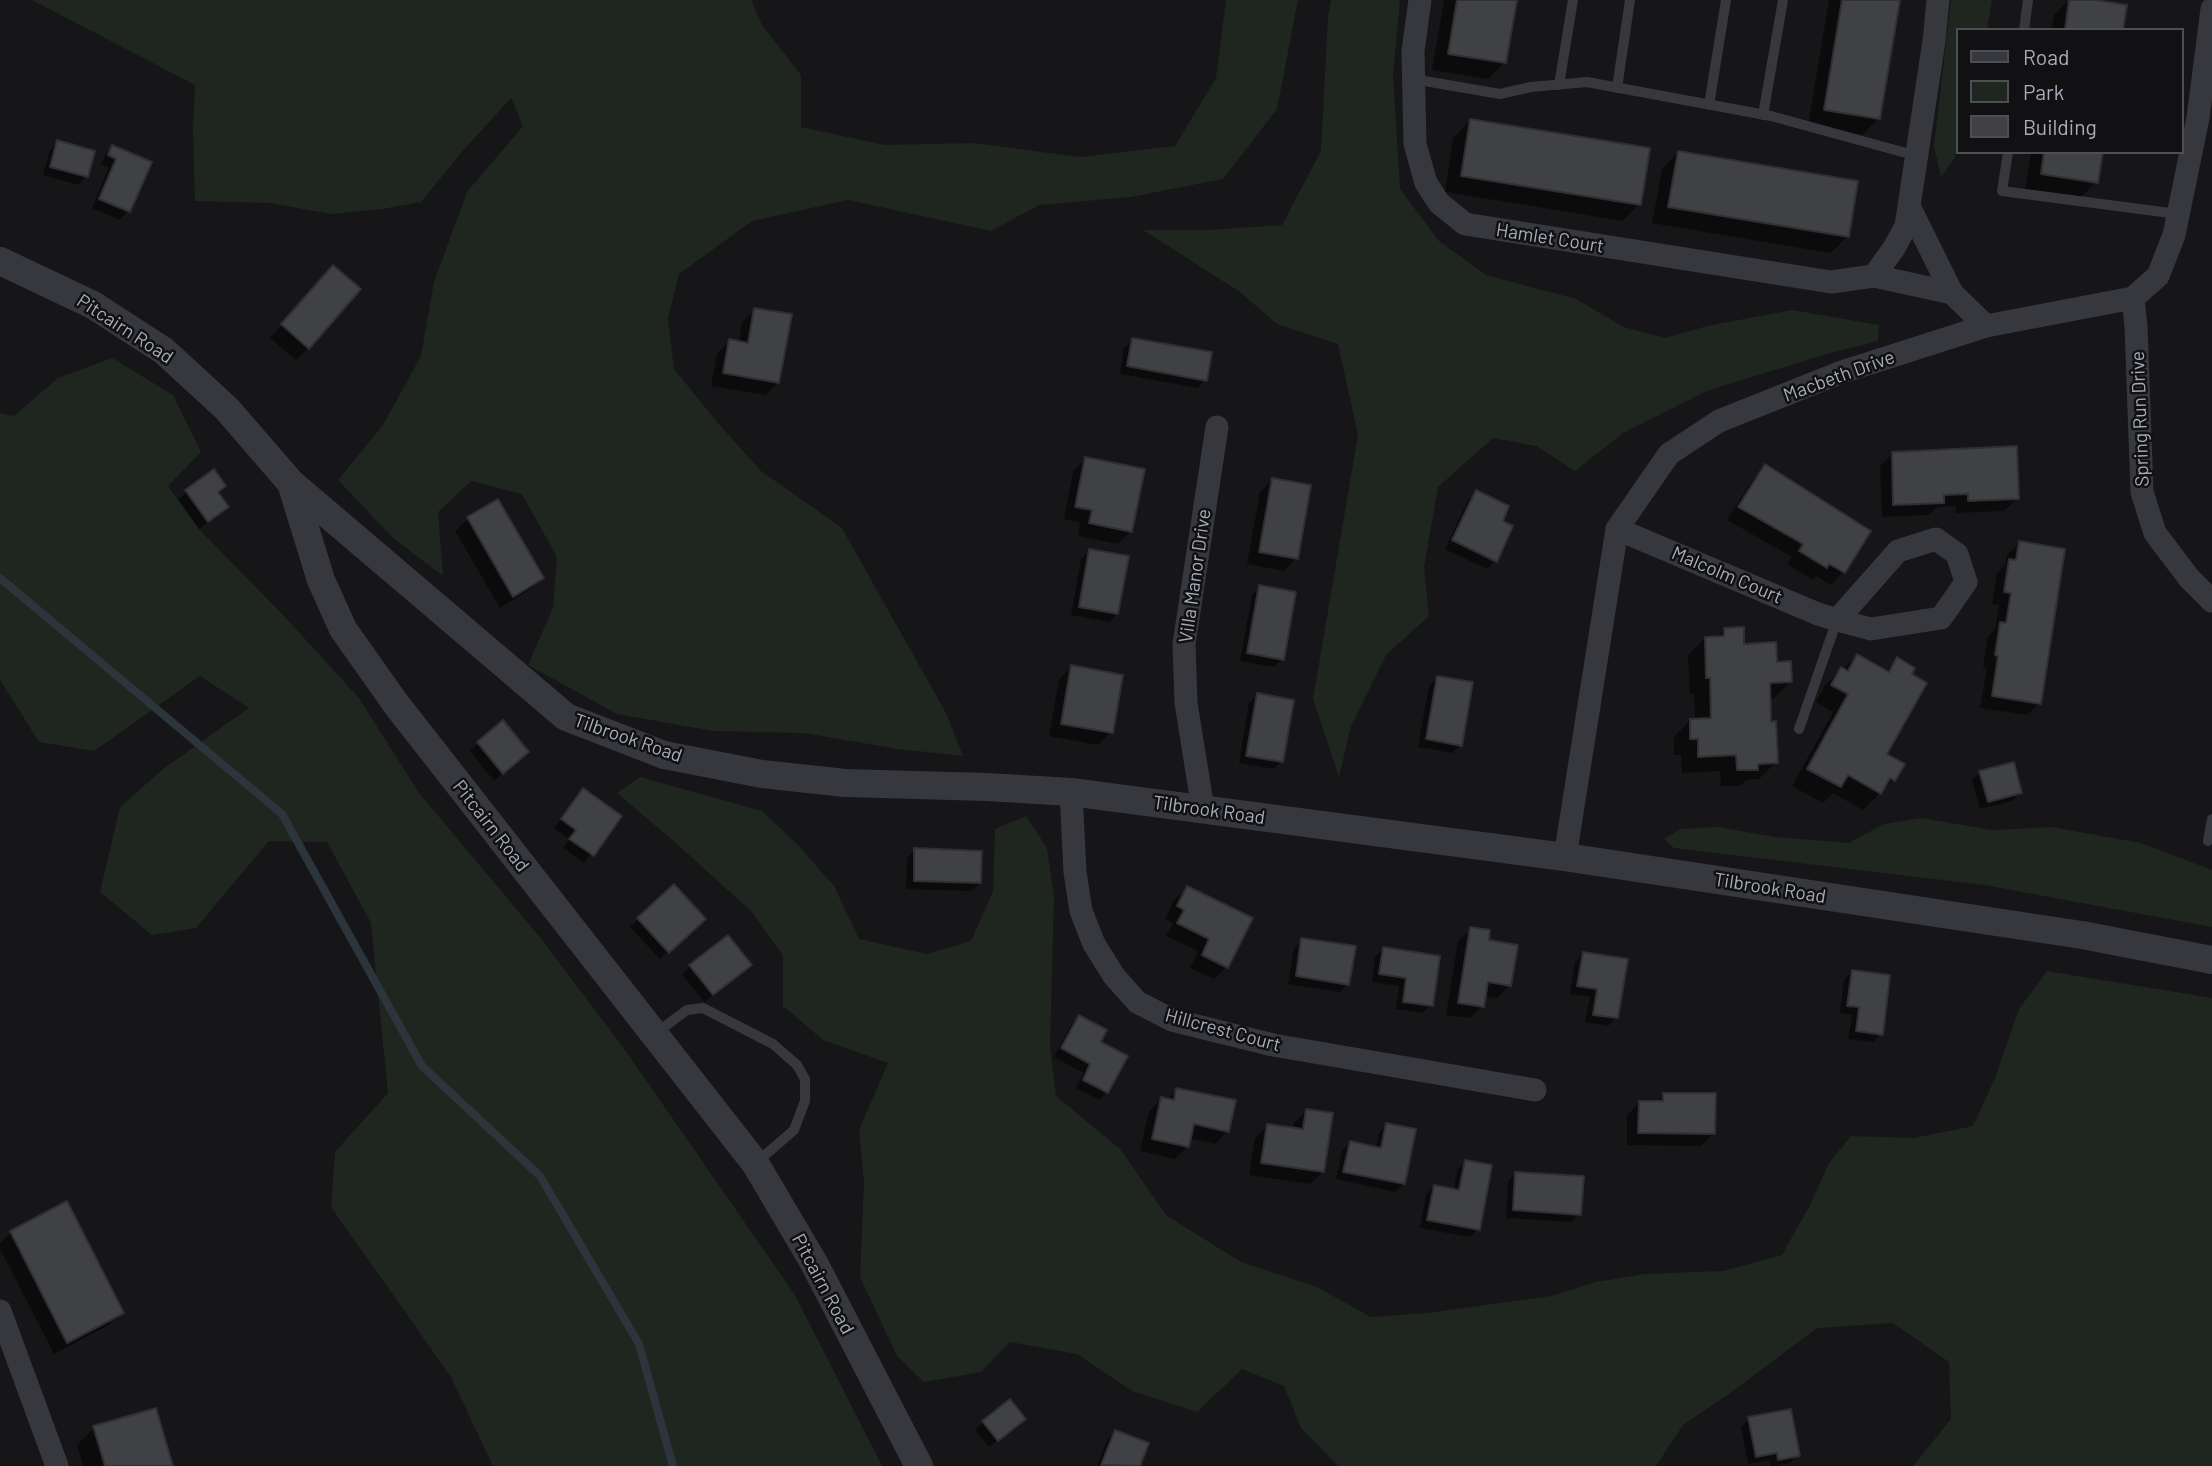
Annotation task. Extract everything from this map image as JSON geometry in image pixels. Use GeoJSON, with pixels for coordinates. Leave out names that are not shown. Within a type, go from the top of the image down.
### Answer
{"type":"FeatureCollection","features":[{"type":"Feature","properties":{"kind":"street","name":"Hamlet Court"},"geometry":{"type":"LineString","coordinates":[[1420,0],[1413,51],[1415,144],[1426,183],[1439,203],[1465,224],[1831,282],[1874,276],[1952,293]]}},
{"type":"Feature","properties":{"kind":"street"},"geometry":{"type":"LineString","coordinates":[[1874,276],[1906,226],[1938,0]]}},
{"type":"Feature","properties":{"kind":"street"},"geometry":{"type":"LineString","coordinates":[[2133,298],[2158,276],[2174,234],[2205,120],[2212,9]]}},
{"type":"Feature","properties":{"kind":"street"},"geometry":{"type":"LineString","coordinates":[[1909,206],[1952,293],[1986,326]]}},
{"type":"Feature","properties":{"kind":"street","name":"Pitcairn Road"},"geometry":{"type":"LineString","coordinates":[[0,261],[93,305],[164,351],[227,409],[291,483],[321,580],[344,628],[405,715],[755,1163],[814,1263],[919,1466]]}},
{"type":"Feature","properties":{"kind":"street","name":"Macbeth Drive"},"geometry":{"type":"LineString","coordinates":[[1564,857],[1618,529],[1669,454],[1720,421],[1842,372],[1986,326],[2133,298]]}},
{"type":"Feature","properties":{"kind":"street","name":"Spring Run Drive"},"geometry":{"type":"LineString","coordinates":[[2133,298],[2142,492],[2155,533],[2189,578],[2212,601]]}},
{"type":"Feature","properties":{"kind":"street","name":"Villa Manor Drive"},"geometry":{"type":"LineString","coordinates":[[1203,809],[1186,703],[1184,644],[1217,427]]}},
{"type":"Feature","properties":{"kind":"street","name":"Tilbrook Road"},"geometry":{"type":"LineString","coordinates":[[291,483],[566,716],[664,755],[762,775],[845,783],[1071,792],[1203,809],[1564,857],[2082,935],[2212,960]]}},
{"type":"Feature","properties":{"kind":"street","name":"Malcolm Court"},"geometry":{"type":"LineString","coordinates":[[1618,529],[1818,614],[1837,620],[1871,629],[1941,618],[1966,582],[1958,554],[1936,539],[1898,551],[1837,620]]}},
{"type":"Feature","properties":{"kind":"street","name":"Hillcrest Court"},"geometry":{"type":"LineString","coordinates":[[1071,792],[1075,872],[1081,911],[1094,944],[1114,976],[1137,1002],[1172,1020],[1251,1040],[1535,1090]]}},
{"type":"Feature","properties":{"kind":"street"},"geometry":{"type":"LineString","coordinates":[[0,1311],[57,1466]]}},
{"type":"Feature","properties":{"kind":"lane"},"geometry":{"type":"LineString","coordinates":[[1559,85],[1573,0]]}},
{"type":"Feature","properties":{"kind":"lane"},"geometry":{"type":"LineString","coordinates":[[1617,88],[1630,0]]}},
{"type":"Feature","properties":{"kind":"lane"},"geometry":{"type":"LineString","coordinates":[[1709,105],[1726,0]]}},
{"type":"Feature","properties":{"kind":"lane"},"geometry":{"type":"LineString","coordinates":[[1763,115],[1783,0]]}},
{"type":"Feature","properties":{"kind":"lane"},"geometry":{"type":"LineString","coordinates":[[2024,28],[2028,0]]}},
{"type":"Feature","properties":{"kind":"lane"},"geometry":{"type":"LineString","coordinates":[[1413,79],[1500,94],[1531,87],[1587,82],[1763,115],[1917,156]]}},
{"type":"Feature","properties":{"kind":"lane"},"geometry":{"type":"LineString","coordinates":[[2008,154],[2002,191],[2178,214]]}},
{"type":"Feature","properties":{"kind":"lane"},"geometry":{"type":"LineString","coordinates":[[1799,729],[1837,620]]}},
{"type":"Feature","properties":{"kind":"lane"},"geometry":{"type":"LineString","coordinates":[[2208,841],[2212,820]]}},
{"type":"Feature","properties":{"kind":"lane"},"geometry":{"type":"LineString","coordinates":[[653,1035],[687,1010],[703,1007],[773,1044],[796,1065],[805,1079],[805,1101],[794,1130],[755,1163]]}},
{"type":"Feature","properties":{"kind":"green space"},"geometry":{"type":"Polygon","coordinates":[[[32,0],[751,0],[762,25],[801,75],[801,127],[885,145],[973,143],[1080,157],[1175,146],[1216,78],[1226,0],[1298,0],[1277,109],[1223,179],[1131,197],[1039,205],[991,231],[848,200],[752,221],[679,274],[668,318],[674,369],[761,471],[842,528],[947,715],[963,756],[898,749],[804,733],[713,731],[617,714],[528,665],[553,608],[557,557],[522,494],[471,481],[438,512],[443,576],[393,538],[338,480],[383,425],[421,356],[434,282],[467,192],[523,126],[511,98],[421,202],[331,214],[270,203],[195,201],[195,85],[32,0]]]}},
{"type":"Feature","properties":{"kind":"green space"},"geometry":{"type":"Polygon","coordinates":[[[1331,0],[1400,0],[1393,75],[1400,189],[1439,241],[1486,275],[1576,299],[1624,327],[1665,338],[1707,326],[1792,310],[1879,325],[1878,341],[1709,390],[1623,433],[1575,471],[1536,446],[1493,438],[1438,487],[1424,567],[1429,616],[1386,655],[1351,726],[1339,777],[1313,699],[1358,435],[1338,344],[1277,324],[1240,292],[1143,230],[1209,230],[1282,225],[1321,151],[1331,0]]]}},
{"type":"Feature","properties":{"kind":"green space"},"geometry":{"type":"Polygon","coordinates":[[[1951,0],[1992,0],[1987,28],[1956,28],[1956,153],[1941,177],[1934,146],[1951,0]]]}},
{"type":"Feature","properties":{"kind":"green space"},"geometry":{"type":"Polygon","coordinates":[[[112,358],[173,395],[201,452],[168,486],[199,529],[359,698],[419,793],[539,936],[623,1047],[795,1295],[882,1466],[493,1466],[451,1377],[331,1207],[335,1152],[388,1093],[371,923],[327,842],[269,841],[196,928],[152,935],[100,892],[120,807],[163,769],[249,708],[200,676],[94,751],[39,742],[0,680],[0,413],[14,416],[58,378],[112,358]]]}},
{"type":"Feature","properties":{"kind":"green space"},"geometry":{"type":"Polygon","coordinates":[[[640,777],[762,811],[796,843],[834,886],[859,939],[927,954],[971,941],[993,891],[995,829],[1026,816],[1047,848],[1054,896],[1050,1047],[1056,1096],[1120,1149],[1167,1216],[1241,1262],[1317,1287],[1371,1317],[1427,1313],[1551,1296],[1596,1282],[1645,1274],[1723,1271],[1782,1255],[1810,1205],[1829,1163],[1851,1136],[1914,1138],[1973,1126],[1995,1078],[2019,1009],[2047,971],[2212,998],[2212,1466],[1913,1466],[1951,1419],[1949,1362],[1893,1323],[1817,1328],[1683,1425],[1656,1466],[1338,1466],[1301,1428],[1284,1386],[1242,1369],[1197,1412],[1132,1391],[1077,1354],[1010,1342],[981,1372],[924,1382],[897,1356],[860,1277],[864,1183],[859,1130],[888,1063],[823,1040],[783,1006],[783,956],[753,913],[617,793],[640,777]]]}},
{"type":"Feature","properties":{"kind":"green space"},"geometry":{"type":"Polygon","coordinates":[[[1922,818],[1992,830],[2052,827],[2141,843],[2212,870],[2212,927],[1984,885],[1674,848],[1664,839],[1680,829],[1718,827],[1775,837],[1849,843],[1884,824],[1922,818]]]}},
{"type":"Feature","properties":{"kind":"building"},"geometry":{"type":"Polygon","coordinates":[[[1457,0],[1517,0],[1506,63],[1448,54],[1457,0]]]}},
{"type":"Feature","properties":{"kind":"building"},"geometry":{"type":"Polygon","coordinates":[[[1842,0],[1900,0],[1880,119],[1824,110],[1842,0]]]}},
{"type":"Feature","properties":{"kind":"building"},"geometry":{"type":"Polygon","coordinates":[[[2069,0],[2095,0],[2127,5],[2123,28],[2065,28],[2069,0]]]}},
{"type":"Feature","properties":{"kind":"building"},"geometry":{"type":"Polygon","coordinates":[[[1470,119],[1650,148],[1641,205],[1461,176],[1470,119]]]}},
{"type":"Feature","properties":{"kind":"building"},"geometry":{"type":"Polygon","coordinates":[[[57,140],[95,151],[88,177],[50,167],[57,140]]]}},
{"type":"Feature","properties":{"kind":"building"},"geometry":{"type":"Polygon","coordinates":[[[112,145],[152,162],[130,212],[99,199],[116,159],[108,155],[112,145]]]}},
{"type":"Feature","properties":{"kind":"building"},"geometry":{"type":"Polygon","coordinates":[[[1678,151],[1858,181],[1849,237],[1668,207],[1678,151]]]}},
{"type":"Feature","properties":{"kind":"building"},"geometry":{"type":"Polygon","coordinates":[[[2044,154],[2103,154],[2098,183],[2041,174],[2044,154]]]}},
{"type":"Feature","properties":{"kind":"building"},"geometry":{"type":"Polygon","coordinates":[[[333,265],[361,289],[309,349],[281,324],[333,265]]]}},
{"type":"Feature","properties":{"kind":"building"},"geometry":{"type":"Polygon","coordinates":[[[754,308],[792,314],[779,383],[723,373],[729,339],[748,343],[754,308]]]}},
{"type":"Feature","properties":{"kind":"building"},"geometry":{"type":"Polygon","coordinates":[[[1132,338],[1212,352],[1207,381],[1127,366],[1132,338]]]}},
{"type":"Feature","properties":{"kind":"building"},"geometry":{"type":"Polygon","coordinates":[[[2017,446],[2019,499],[1968,501],[1968,494],[1944,495],[1944,503],[1893,505],[1892,452],[2017,446]]]}},
{"type":"Feature","properties":{"kind":"building"},"geometry":{"type":"Polygon","coordinates":[[[1085,457],[1145,469],[1132,532],[1089,523],[1092,510],[1075,507],[1085,457]]]}},
{"type":"Feature","properties":{"kind":"building"},"geometry":{"type":"Polygon","coordinates":[[[1765,464],[1871,531],[1845,573],[1829,564],[1827,568],[1799,551],[1803,544],[1738,507],[1765,464]]]}},
{"type":"Feature","properties":{"kind":"building"},"geometry":{"type":"Polygon","coordinates":[[[214,469],[226,486],[218,492],[229,507],[208,522],[185,490],[214,469]]]}},
{"type":"Feature","properties":{"kind":"building"},"geometry":{"type":"Polygon","coordinates":[[[1272,478],[1311,485],[1298,559],[1259,552],[1272,478]]]}},
{"type":"Feature","properties":{"kind":"building"},"geometry":{"type":"Polygon","coordinates":[[[1476,490],[1509,506],[1503,521],[1513,526],[1497,562],[1452,540],[1476,490]]]}},
{"type":"Feature","properties":{"kind":"building"},"geometry":{"type":"Polygon","coordinates":[[[498,499],[544,578],[513,597],[467,517],[498,499]]]}},
{"type":"Feature","properties":{"kind":"building"},"geometry":{"type":"Polygon","coordinates":[[[2019,541],[2065,549],[2041,704],[1992,696],[2000,622],[2006,623],[2011,593],[2004,592],[2009,559],[2016,560],[2019,541]]]}},
{"type":"Feature","properties":{"kind":"building"},"geometry":{"type":"Polygon","coordinates":[[[1089,549],[1129,556],[1118,614],[1079,607],[1089,549]]]}},
{"type":"Feature","properties":{"kind":"building"},"geometry":{"type":"Polygon","coordinates":[[[1259,585],[1296,592],[1284,660],[1247,653],[1259,585]]]}},
{"type":"Feature","properties":{"kind":"building"},"geometry":{"type":"Polygon","coordinates":[[[1744,627],[1744,644],[1776,642],[1777,662],[1791,661],[1792,682],[1770,683],[1771,722],[1776,721],[1778,763],[1758,764],[1758,770],[1737,770],[1736,755],[1698,757],[1698,739],[1690,739],[1690,719],[1711,718],[1705,637],[1724,636],[1724,628],[1744,627]]]}},
{"type":"Feature","properties":{"kind":"building"},"geometry":{"type":"Polygon","coordinates":[[[1857,654],[1889,672],[1897,657],[1915,668],[1912,674],[1927,683],[1887,754],[1905,764],[1895,781],[1890,778],[1881,794],[1848,775],[1841,787],[1807,769],[1848,694],[1831,685],[1841,667],[1848,671],[1857,654]]]}},
{"type":"Feature","properties":{"kind":"building"},"geometry":{"type":"Polygon","coordinates":[[[1071,665],[1123,675],[1113,733],[1061,724],[1071,665]]]}},
{"type":"Feature","properties":{"kind":"building"},"geometry":{"type":"Polygon","coordinates":[[[1437,676],[1473,682],[1462,746],[1426,739],[1437,676]]]}},
{"type":"Feature","properties":{"kind":"building"},"geometry":{"type":"Polygon","coordinates":[[[1257,693],[1294,700],[1283,762],[1246,756],[1257,693]]]}},
{"type":"Feature","properties":{"kind":"building"},"geometry":{"type":"Polygon","coordinates":[[[503,720],[529,752],[503,774],[477,742],[503,720]]]}},
{"type":"Feature","properties":{"kind":"building"},"geometry":{"type":"Polygon","coordinates":[[[2014,762],[2022,793],[1988,802],[1979,771],[2014,762]]]}},
{"type":"Feature","properties":{"kind":"building"},"geometry":{"type":"Polygon","coordinates":[[[583,788],[622,816],[594,856],[569,839],[576,830],[561,819],[583,788]]]}},
{"type":"Feature","properties":{"kind":"building"},"geometry":{"type":"Polygon","coordinates":[[[914,848],[982,851],[981,883],[914,881],[914,848]]]}},
{"type":"Feature","properties":{"kind":"building"},"geometry":{"type":"Polygon","coordinates":[[[674,884],[706,919],[669,953],[637,918],[674,884]]]}},
{"type":"Feature","properties":{"kind":"building"},"geometry":{"type":"Polygon","coordinates":[[[1187,886],[1253,918],[1228,968],[1202,955],[1209,939],[1177,923],[1184,910],[1177,906],[1187,886]]]}},
{"type":"Feature","properties":{"kind":"building"},"geometry":{"type":"Polygon","coordinates":[[[1470,927],[1490,930],[1489,940],[1518,945],[1511,986],[1488,982],[1484,1007],[1458,1003],[1470,927]]]}},
{"type":"Feature","properties":{"kind":"building"},"geometry":{"type":"Polygon","coordinates":[[[728,935],[752,965],[713,995],[689,965],[728,935]]]}},
{"type":"Feature","properties":{"kind":"building"},"geometry":{"type":"Polygon","coordinates":[[[1301,938],[1356,946],[1349,985],[1296,976],[1301,938]]]}},
{"type":"Feature","properties":{"kind":"building"},"geometry":{"type":"Polygon","coordinates":[[[1383,947],[1440,956],[1433,1006],[1403,1002],[1406,978],[1379,974],[1383,947]]]}},
{"type":"Feature","properties":{"kind":"building"},"geometry":{"type":"Polygon","coordinates":[[[1583,952],[1628,959],[1618,1018],[1593,1015],[1597,989],[1577,986],[1583,952]]]}},
{"type":"Feature","properties":{"kind":"building"},"geometry":{"type":"Polygon","coordinates":[[[1852,970],[1890,975],[1883,1035],[1856,1031],[1859,1007],[1847,1006],[1852,970]]]}},
{"type":"Feature","properties":{"kind":"building"},"geometry":{"type":"Polygon","coordinates":[[[1079,1015],[1107,1030],[1101,1042],[1128,1056],[1108,1093],[1083,1080],[1090,1064],[1061,1048],[1079,1015]]]}},
{"type":"Feature","properties":{"kind":"building"},"geometry":{"type":"Polygon","coordinates":[[[1176,1088],[1236,1100],[1229,1132],[1194,1124],[1189,1147],[1152,1139],[1161,1097],[1174,1100],[1176,1088]]]}},
{"type":"Feature","properties":{"kind":"building"},"geometry":{"type":"Polygon","coordinates":[[[1663,1093],[1716,1093],[1715,1134],[1638,1133],[1639,1101],[1663,1101],[1663,1093]]]}},
{"type":"Feature","properties":{"kind":"building"},"geometry":{"type":"Polygon","coordinates":[[[1306,1109],[1333,1113],[1324,1172],[1261,1163],[1267,1124],[1303,1129],[1306,1109]]]}},
{"type":"Feature","properties":{"kind":"building"},"geometry":{"type":"Polygon","coordinates":[[[1386,1123],[1416,1129],[1405,1184],[1343,1172],[1350,1141],[1381,1148],[1386,1123]]]}},
{"type":"Feature","properties":{"kind":"building"},"geometry":{"type":"Polygon","coordinates":[[[1465,1160],[1492,1165],[1480,1230],[1427,1220],[1434,1185],[1459,1190],[1465,1160]]]}},
{"type":"Feature","properties":{"kind":"building"},"geometry":{"type":"Polygon","coordinates":[[[1515,1172],[1584,1176],[1581,1215],[1513,1210],[1515,1172]]]}},
{"type":"Feature","properties":{"kind":"building"},"geometry":{"type":"Polygon","coordinates":[[[67,1201],[124,1313],[67,1343],[10,1231],[67,1201]]]}},
{"type":"Feature","properties":{"kind":"building"},"geometry":{"type":"Polygon","coordinates":[[[1010,1399],[1026,1419],[998,1441],[982,1421],[1010,1399]]]}},
{"type":"Feature","properties":{"kind":"building"},"geometry":{"type":"Polygon","coordinates":[[[156,1408],[173,1466],[105,1466],[93,1426],[156,1408]]]}},
{"type":"Feature","properties":{"kind":"building"},"geometry":{"type":"Polygon","coordinates":[[[1791,1409],[1800,1456],[1778,1460],[1777,1453],[1756,1457],[1748,1417],[1791,1409]]]}},
{"type":"Feature","properties":{"kind":"building"},"geometry":{"type":"Polygon","coordinates":[[[1115,1430],[1149,1443],[1140,1466],[1101,1465],[1115,1430]]]}},
{"type":"Feature","properties":{"kind":"waterway"},"geometry":{"type":"LineString","coordinates":[[0,578],[282,814],[422,1066],[540,1176],[639,1344],[673,1466]]}}]}
